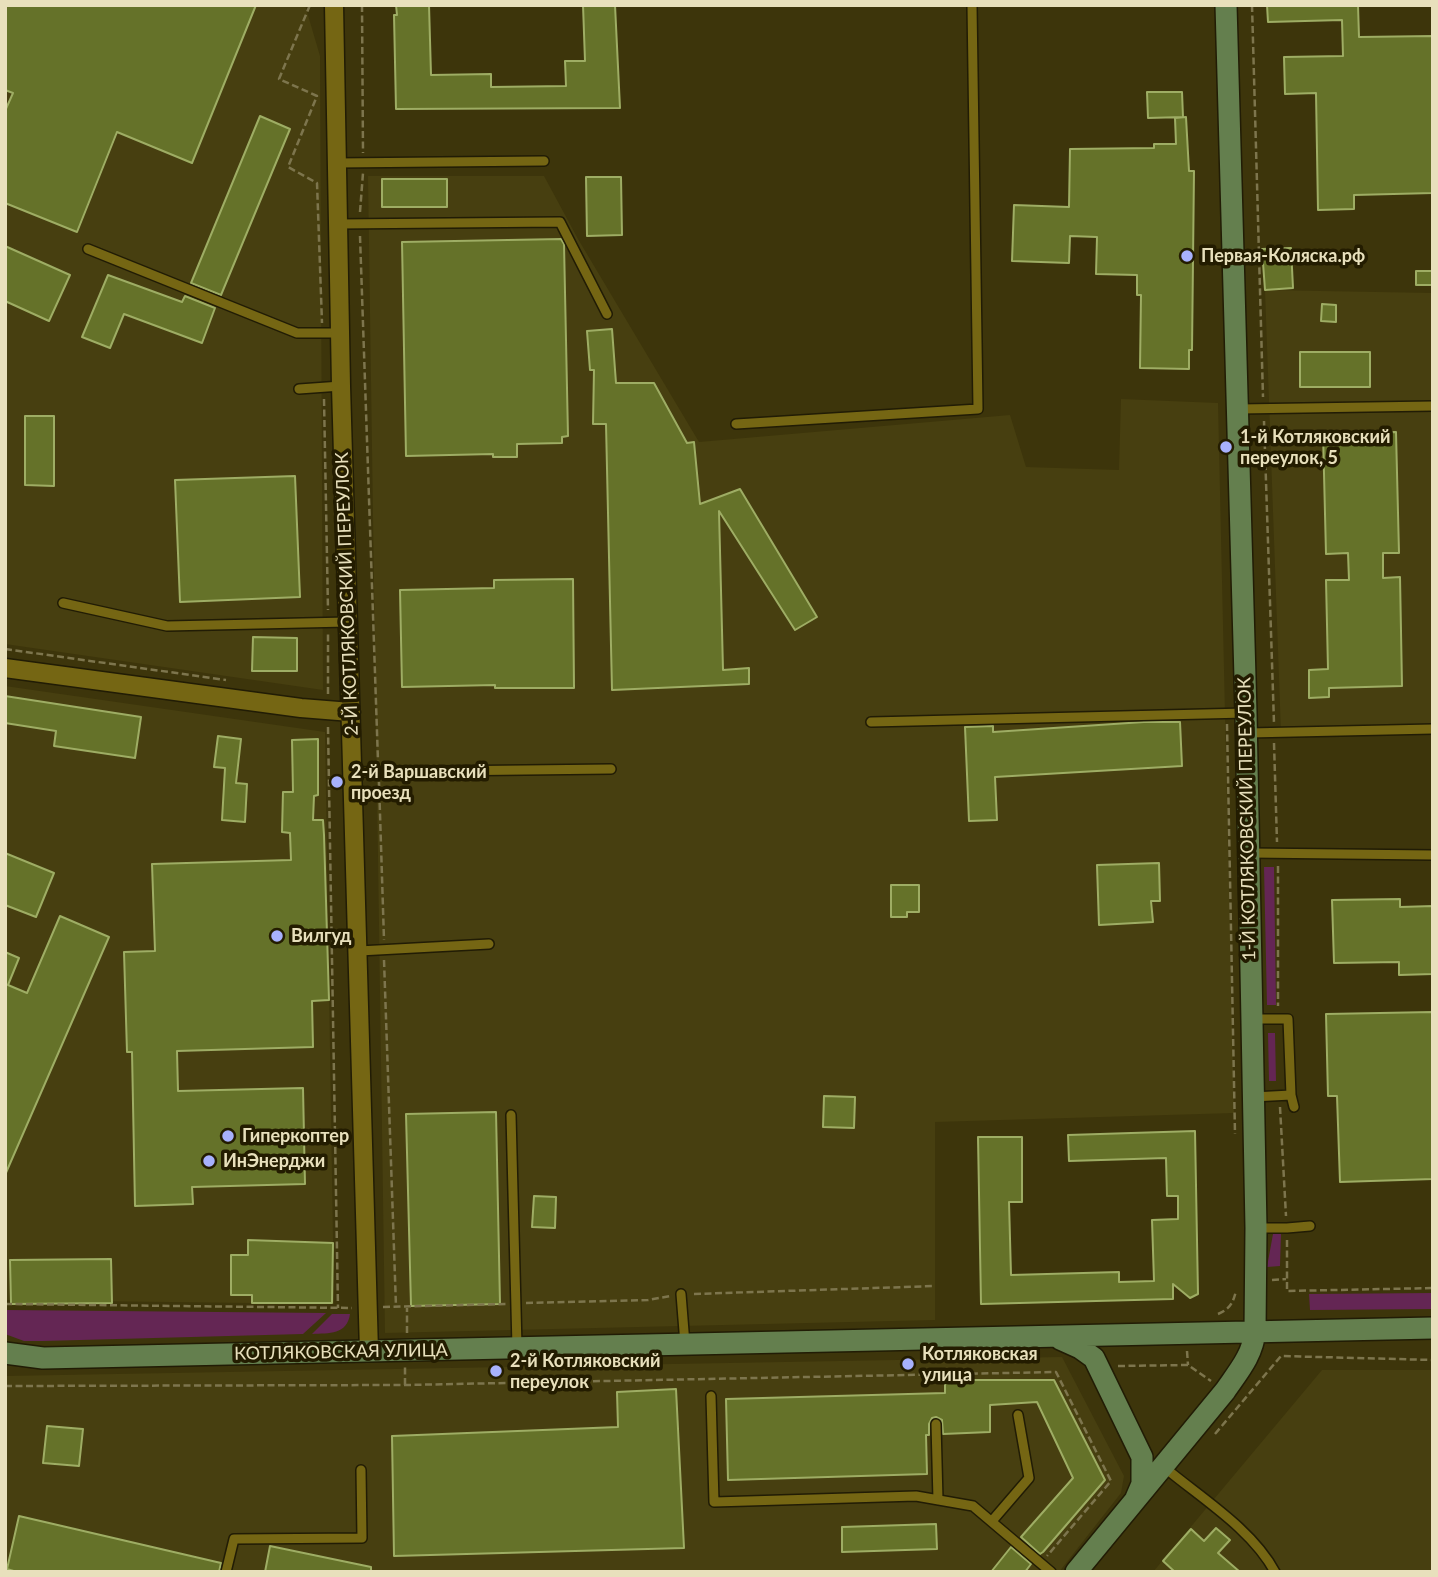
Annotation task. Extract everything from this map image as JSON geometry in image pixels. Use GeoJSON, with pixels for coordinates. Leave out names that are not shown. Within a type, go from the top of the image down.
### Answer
{"type":"FeatureCollection","features":[{"type":"Feature","properties":{"kind":"street","name":"2-Й КОТЛЯКОВСКИЙ ПЕРЕУЛОК"},"geometry":{"type":"LineString","coordinates":[[334,5],[341,386],[369,1351]]}},
{"type":"Feature","properties":{"kind":"street","name":"1-Й КОТЛЯКОВСКИЙ ПЕРЕУЛОК"},"geometry":{"type":"LineString","coordinates":[[1076,1572],[1164,1467],[1245,1362],[1254,1344],[1256,1228],[1247,853],[1239,720],[1237,409],[1226,5]]}},
{"type":"Feature","properties":{"kind":"street"},"geometry":{"type":"LineString","coordinates":[[5,668],[301,708],[351,712]]}},
{"type":"Feature","properties":{"kind":"street","name":"КОТЛЯКОВСКАЯ УЛИЦА"},"geometry":{"type":"LineString","coordinates":[[6,1355],[44,1358],[1433,1328]]}},
{"type":"Feature","properties":{"kind":"street"},"geometry":{"type":"LineString","coordinates":[[1051,1337],[1067,1341],[1094,1358],[1142,1457],[1142,1484],[1128,1510]]}},
{"type":"Feature","properties":{"kind":"lane"},"geometry":{"type":"LineString","coordinates":[[736,424],[978,409],[972,5]]}},
{"type":"Feature","properties":{"kind":"lane"},"geometry":{"type":"LineString","coordinates":[[336,163],[544,161]]}},
{"type":"Feature","properties":{"kind":"lane"},"geometry":{"type":"LineString","coordinates":[[337,224],[560,222],[607,314]]}},
{"type":"Feature","properties":{"kind":"lane"},"geometry":{"type":"LineString","coordinates":[[88,249],[297,333],[341,333]]}},
{"type":"Feature","properties":{"kind":"lane"},"geometry":{"type":"LineString","coordinates":[[299,390],[341,386]]}},
{"type":"Feature","properties":{"kind":"lane"},"geometry":{"type":"LineString","coordinates":[[1237,409],[1433,405]]}},
{"type":"Feature","properties":{"kind":"lane"},"geometry":{"type":"LineString","coordinates":[[63,603],[167,626],[348,622]]}},
{"type":"Feature","properties":{"kind":"lane"},"geometry":{"type":"LineString","coordinates":[[871,722],[1239,720],[1274,733],[1433,729]]}},
{"type":"Feature","properties":{"kind":"lane"},"geometry":{"type":"LineString","coordinates":[[353,772],[611,769]]}},
{"type":"Feature","properties":{"kind":"lane"},"geometry":{"type":"LineString","coordinates":[[1247,853],[1433,855]]}},
{"type":"Feature","properties":{"kind":"lane"},"geometry":{"type":"LineString","coordinates":[[359,951],[489,944]]}},
{"type":"Feature","properties":{"kind":"lane"},"geometry":{"type":"LineString","coordinates":[[1251,1019],[1288,1019],[1291,1095],[1294,1107]]}},
{"type":"Feature","properties":{"kind":"lane"},"geometry":{"type":"LineString","coordinates":[[1253,1097],[1291,1095]]}},
{"type":"Feature","properties":{"kind":"lane"},"geometry":{"type":"LineString","coordinates":[[511,1115],[517,1349]]}},
{"type":"Feature","properties":{"kind":"lane"},"geometry":{"type":"LineString","coordinates":[[1256,1228],[1310,1226]]}},
{"type":"Feature","properties":{"kind":"lane"},"geometry":{"type":"LineString","coordinates":[[681,1294],[685,1344]]}},
{"type":"Feature","properties":{"kind":"lane"},"geometry":{"type":"LineString","coordinates":[[711,1396],[714,1502],[916,1496],[974,1506],[1051,1572]]}},
{"type":"Feature","properties":{"kind":"lane"},"geometry":{"type":"LineString","coordinates":[[992,1521],[1029,1478],[1018,1415]]}},
{"type":"Feature","properties":{"kind":"lane"},"geometry":{"type":"LineString","coordinates":[[936,1424],[938,1500]]}},
{"type":"Feature","properties":{"kind":"lane"},"geometry":{"type":"LineString","coordinates":[[1164,1467],[1251,1538],[1267,1557],[1275,1572]]}},
{"type":"Feature","properties":{"kind":"lane"},"geometry":{"type":"LineString","coordinates":[[226,1572],[234,1539],[362,1538],[361,1470]]}},
{"type":"Feature","properties":{"kind":"path"},"geometry":{"type":"LineString","coordinates":[[362,5],[363,163],[359,223],[396,1307]]}},
{"type":"Feature","properties":{"kind":"path"},"geometry":{"type":"LineString","coordinates":[[1252,5],[1278,853],[1278,1018]]}},
{"type":"Feature","properties":{"kind":"path"},"geometry":{"type":"LineString","coordinates":[[5,649],[236,681]]}},
{"type":"Feature","properties":{"kind":"path"},"geometry":{"type":"LineString","coordinates":[[1235,1144],[1239,720]]}},
{"type":"Feature","properties":{"kind":"path"},"geometry":{"type":"LineString","coordinates":[[318,725],[328,726],[338,1308]]}},
{"type":"Feature","properties":{"kind":"path"},"geometry":{"type":"LineString","coordinates":[[1280,1095],[1287,1228],[1287,1291],[1433,1288]]}},
{"type":"Feature","properties":{"kind":"path"},"geometry":{"type":"LineString","coordinates":[[1212,1315],[1227,1310],[1234,1302],[1239,1282]]}},
{"type":"Feature","properties":{"kind":"path"},"geometry":{"type":"LineString","coordinates":[[5,1304],[368,1308],[648,1300],[681,1294],[935,1286]]}},
{"type":"Feature","properties":{"kind":"path"},"geometry":{"type":"LineString","coordinates":[[1243,1403],[1281,1356],[1433,1360]]}},
{"type":"Feature","properties":{"kind":"path"},"geometry":{"type":"LineString","coordinates":[[1113,1366],[1188,1365],[1203,1375]]}},
{"type":"Feature","properties":{"kind":"path"},"geometry":{"type":"LineString","coordinates":[[5,1387],[419,1385],[1056,1372],[1111,1481],[1041,1563]]}},
{"type":"Feature","properties":{"kind":"shaded area"},"geometry":{"type":"Polygon","coordinates":[[[5,5],[305,5],[320,56],[323,690],[5,644],[5,5]]]}},
{"type":"Feature","properties":{"kind":"shaded area"},"geometry":{"type":"Polygon","coordinates":[[[368,176],[544,176],[578,239],[699,442],[1010,415],[1026,467],[1119,470],[1121,399],[1218,403],[1234,1113],[935,1122],[935,1320],[385,1333],[368,176]]]}},
{"type":"Feature","properties":{"kind":"shaded area"},"geometry":{"type":"Polygon","coordinates":[[[1265,290],[1433,293],[1433,731],[1281,733],[1265,290]]]}},
{"type":"Feature","properties":{"kind":"shaded area"},"geometry":{"type":"Polygon","coordinates":[[[5,686],[325,732],[334,1304],[5,1300],[5,686]]]}},
{"type":"Feature","properties":{"kind":"shaded area"},"geometry":{"type":"Polygon","coordinates":[[[1264,867],[1274,867],[1276,1005],[1267,1005],[1264,867]]]}},
{"type":"Feature","properties":{"kind":"shaded area"},"geometry":{"type":"Polygon","coordinates":[[[1268,1033],[1275,1033],[1276,1081],[1269,1081],[1268,1033]]]}},
{"type":"Feature","properties":{"kind":"shaded area"},"geometry":{"type":"Polygon","coordinates":[[[1281,1233],[1280,1266],[1267,1267],[1273,1234],[1281,1233]]]}},
{"type":"Feature","properties":{"kind":"shaded area"},"geometry":{"type":"Polygon","coordinates":[[[1433,1293],[1433,1309],[1310,1310],[1309,1294],[1433,1293]]]}},
{"type":"Feature","properties":{"kind":"shaded area"},"geometry":{"type":"Polygon","coordinates":[[[5,1310],[326,1313],[303,1334],[24,1341],[5,1334],[5,1310]]]}},
{"type":"Feature","properties":{"kind":"shaded area"},"geometry":{"type":"Polygon","coordinates":[[[332,1314],[350,1314],[345,1326],[336,1332],[312,1334],[332,1314]]]}},
{"type":"Feature","properties":{"kind":"shaded area"},"geometry":{"type":"Polygon","coordinates":[[[1062,1357],[1124,1476],[1121,1493],[1059,1572],[5,1572],[5,1376],[1062,1357]]]}},
{"type":"Feature","properties":{"kind":"shaded area"},"geometry":{"type":"Polygon","coordinates":[[[1322,1370],[1433,1370],[1433,1572],[1153,1572],[1322,1370]]]}},
{"type":"Feature","properties":{"kind":"building"},"geometry":{"type":"Polygon","coordinates":[[[5,5],[256,5],[192,163],[117,132],[77,232],[5,203],[5,111],[13,93],[5,90],[5,5]]]}},
{"type":"Feature","properties":{"kind":"building"},"geometry":{"type":"Polygon","coordinates":[[[396,5],[429,5],[431,75],[491,74],[491,87],[566,86],[565,61],[585,61],[583,5],[615,5],[620,108],[396,109],[396,5]]]}},
{"type":"Feature","properties":{"kind":"building"},"geometry":{"type":"Polygon","coordinates":[[[1267,5],[1358,5],[1359,37],[1433,36],[1433,193],[1354,195],[1354,209],[1318,210],[1316,93],[1285,94],[1284,57],[1343,56],[1342,20],[1268,22],[1267,5]]]}},
{"type":"Feature","properties":{"kind":"building"},"geometry":{"type":"Polygon","coordinates":[[[1147,92],[1182,92],[1183,117],[1148,118],[1147,92]]]}},
{"type":"Feature","properties":{"kind":"building"},"geometry":{"type":"Polygon","coordinates":[[[260,116],[290,129],[221,295],[191,283],[260,116]]]}},
{"type":"Feature","properties":{"kind":"building"},"geometry":{"type":"Polygon","coordinates":[[[1186,117],[1189,171],[1194,171],[1192,350],[1189,350],[1189,369],[1140,368],[1141,295],[1137,295],[1137,275],[1096,274],[1097,237],[1070,236],[1069,263],[1012,261],[1014,205],[1069,207],[1070,149],[1154,148],[1154,144],[1176,144],[1175,118],[1186,117]]]}},
{"type":"Feature","properties":{"kind":"building"},"geometry":{"type":"Polygon","coordinates":[[[586,177],[621,177],[622,235],[587,236],[586,177]]]}},
{"type":"Feature","properties":{"kind":"building"},"geometry":{"type":"Polygon","coordinates":[[[382,179],[447,179],[447,207],[382,207],[382,179]]]}},
{"type":"Feature","properties":{"kind":"building"},"geometry":{"type":"Polygon","coordinates":[[[561,239],[564,244],[568,436],[562,437],[562,443],[517,444],[517,457],[493,457],[493,454],[406,456],[402,242],[561,239]]]}},
{"type":"Feature","properties":{"kind":"building"},"geometry":{"type":"Polygon","coordinates":[[[5,246],[70,275],[49,321],[5,301],[5,246]]]}},
{"type":"Feature","properties":{"kind":"building"},"geometry":{"type":"Polygon","coordinates":[[[1291,248],[1293,288],[1265,290],[1262,249],[1291,248]]]}},
{"type":"Feature","properties":{"kind":"building"},"geometry":{"type":"Polygon","coordinates":[[[1416,271],[1433,271],[1433,285],[1416,285],[1416,271]]]}},
{"type":"Feature","properties":{"kind":"building"},"geometry":{"type":"Polygon","coordinates":[[[108,275],[182,302],[185,296],[215,308],[202,343],[124,314],[110,348],[82,337],[108,275]]]}},
{"type":"Feature","properties":{"kind":"building"},"geometry":{"type":"Polygon","coordinates":[[[1322,304],[1336,305],[1336,322],[1321,321],[1322,304]]]}},
{"type":"Feature","properties":{"kind":"building"},"geometry":{"type":"Polygon","coordinates":[[[612,329],[616,383],[654,383],[687,443],[694,442],[700,504],[740,489],[817,617],[795,630],[719,511],[723,670],[749,668],[749,684],[612,690],[606,424],[593,424],[594,370],[590,370],[587,331],[612,329]]]}},
{"type":"Feature","properties":{"kind":"building"},"geometry":{"type":"Polygon","coordinates":[[[1300,352],[1370,352],[1370,387],[1300,387],[1300,352]]]}},
{"type":"Feature","properties":{"kind":"building"},"geometry":{"type":"Polygon","coordinates":[[[25,416],[54,416],[54,486],[25,485],[25,416]]]}},
{"type":"Feature","properties":{"kind":"building"},"geometry":{"type":"Polygon","coordinates":[[[1396,432],[1399,553],[1383,553],[1383,578],[1400,577],[1402,686],[1329,688],[1329,697],[1309,698],[1309,670],[1328,669],[1326,580],[1349,580],[1348,553],[1326,554],[1323,433],[1396,432]]]}},
{"type":"Feature","properties":{"kind":"building"},"geometry":{"type":"Polygon","coordinates":[[[295,476],[300,597],[180,602],[175,480],[295,476]]]}},
{"type":"Feature","properties":{"kind":"building"},"geometry":{"type":"Polygon","coordinates":[[[573,579],[574,688],[495,688],[495,685],[402,687],[400,590],[494,588],[494,580],[573,579]]]}},
{"type":"Feature","properties":{"kind":"building"},"geometry":{"type":"Polygon","coordinates":[[[253,637],[297,638],[297,671],[252,671],[253,637]]]}},
{"type":"Feature","properties":{"kind":"building"},"geometry":{"type":"Polygon","coordinates":[[[5,696],[141,717],[135,758],[54,746],[56,731],[5,723],[5,696]]]}},
{"type":"Feature","properties":{"kind":"building"},"geometry":{"type":"Polygon","coordinates":[[[1180,722],[1182,766],[995,777],[997,820],[969,821],[965,727],[993,726],[993,732],[1180,722]]]}},
{"type":"Feature","properties":{"kind":"building"},"geometry":{"type":"Polygon","coordinates":[[[218,736],[241,739],[236,783],[247,784],[245,822],[222,820],[225,768],[214,767],[218,736]]]}},
{"type":"Feature","properties":{"kind":"building"},"geometry":{"type":"Polygon","coordinates":[[[318,739],[318,795],[314,796],[313,820],[323,820],[329,1000],[312,1001],[313,1047],[177,1051],[178,1091],[303,1088],[305,1184],[192,1187],[193,1204],[135,1206],[132,1052],[127,1052],[124,952],[155,951],[152,864],[291,860],[290,833],[282,832],[283,792],[293,792],[292,740],[318,739]]]}},
{"type":"Feature","properties":{"kind":"building"},"geometry":{"type":"Polygon","coordinates":[[[5,853],[54,873],[36,917],[5,905],[5,853]]]}},
{"type":"Feature","properties":{"kind":"building"},"geometry":{"type":"Polygon","coordinates":[[[1159,863],[1160,901],[1151,901],[1153,922],[1099,925],[1097,865],[1159,863]]]}},
{"type":"Feature","properties":{"kind":"building"},"geometry":{"type":"Polygon","coordinates":[[[891,885],[919,885],[919,912],[907,912],[907,917],[891,917],[891,885]]]}},
{"type":"Feature","properties":{"kind":"building"},"geometry":{"type":"Polygon","coordinates":[[[1400,899],[1400,907],[1433,906],[1433,974],[1399,975],[1399,962],[1334,963],[1332,900],[1400,899]]]}},
{"type":"Feature","properties":{"kind":"building"},"geometry":{"type":"Polygon","coordinates":[[[60,916],[109,937],[5,1175],[5,952],[19,958],[8,985],[27,993],[60,916]]]}},
{"type":"Feature","properties":{"kind":"building"},"geometry":{"type":"Polygon","coordinates":[[[1433,1012],[1433,1179],[1340,1182],[1337,1096],[1328,1096],[1326,1014],[1433,1012]]]}},
{"type":"Feature","properties":{"kind":"building"},"geometry":{"type":"Polygon","coordinates":[[[824,1096],[855,1097],[854,1128],[823,1127],[824,1096]]]}},
{"type":"Feature","properties":{"kind":"building"},"geometry":{"type":"Polygon","coordinates":[[[496,1112],[500,1304],[411,1306],[406,1114],[496,1112]]]}},
{"type":"Feature","properties":{"kind":"building"},"geometry":{"type":"Polygon","coordinates":[[[1195,1131],[1198,1294],[1190,1298],[1173,1284],[1173,1299],[981,1304],[978,1137],[1022,1137],[1022,1202],[1009,1202],[1011,1275],[1119,1272],[1119,1282],[1154,1281],[1152,1220],[1178,1219],[1178,1196],[1167,1196],[1166,1158],[1069,1161],[1068,1135],[1195,1131]]]}},
{"type":"Feature","properties":{"kind":"building"},"geometry":{"type":"Polygon","coordinates":[[[534,1196],[556,1197],[555,1228],[532,1227],[534,1196]]]}},
{"type":"Feature","properties":{"kind":"building"},"geometry":{"type":"Polygon","coordinates":[[[248,1240],[333,1243],[332,1303],[252,1303],[252,1295],[231,1295],[231,1255],[248,1255],[248,1240]]]}},
{"type":"Feature","properties":{"kind":"building"},"geometry":{"type":"Polygon","coordinates":[[[111,1259],[112,1303],[11,1304],[10,1260],[111,1259]]]}},
{"type":"Feature","properties":{"kind":"building"},"geometry":{"type":"Polygon","coordinates":[[[945,1380],[1054,1380],[1105,1480],[1040,1554],[1021,1537],[1073,1478],[1037,1402],[990,1405],[990,1432],[943,1434],[942,1420],[932,1418],[929,1435],[926,1435],[927,1474],[728,1480],[726,1399],[945,1393],[945,1380]]]}},
{"type":"Feature","properties":{"kind":"building"},"geometry":{"type":"Polygon","coordinates":[[[676,1389],[684,1548],[394,1556],[392,1436],[618,1427],[617,1392],[676,1389]]]}},
{"type":"Feature","properties":{"kind":"building"},"geometry":{"type":"Polygon","coordinates":[[[47,1426],[83,1429],[79,1466],[43,1463],[47,1426]]]}},
{"type":"Feature","properties":{"kind":"building"},"geometry":{"type":"Polygon","coordinates":[[[19,1516],[221,1563],[219,1572],[17,1572],[7,1569],[19,1516]]]}},
{"type":"Feature","properties":{"kind":"building"},"geometry":{"type":"Polygon","coordinates":[[[936,1524],[937,1549],[842,1552],[842,1527],[936,1524]]]}},
{"type":"Feature","properties":{"kind":"building"},"geometry":{"type":"Polygon","coordinates":[[[1216,1528],[1230,1540],[1218,1553],[1240,1572],[1175,1572],[1163,1561],[1191,1529],[1204,1541],[1216,1528]]]}},
{"type":"Feature","properties":{"kind":"building"},"geometry":{"type":"Polygon","coordinates":[[[270,1546],[371,1567],[371,1572],[265,1572],[270,1546]]]}},
{"type":"Feature","properties":{"kind":"building"},"geometry":{"type":"Polygon","coordinates":[[[1011,1547],[1031,1564],[1025,1572],[991,1572],[1011,1547]]]}},
{"type":"Feature","properties":{"kind":"place","name":"Первая-Коляска.рф"},"geometry":{"type":"Point","coordinates":[1187,256]}},
{"type":"Feature","properties":{"kind":"place","name":"1-й Котляковский переулок, 5"},"geometry":{"type":"Point","coordinates":[1226,447]}},
{"type":"Feature","properties":{"kind":"place","name":"2-й Варшавский проезд"},"geometry":{"type":"Point","coordinates":[337,782]}},
{"type":"Feature","properties":{"kind":"place","name":"Вилгуд"},"geometry":{"type":"Point","coordinates":[277,936]}},
{"type":"Feature","properties":{"kind":"place","name":"Гиперкоптер"},"geometry":{"type":"Point","coordinates":[228,1136]}},
{"type":"Feature","properties":{"kind":"place","name":"ИнЭнерджи"},"geometry":{"type":"Point","coordinates":[209,1161]}},
{"type":"Feature","properties":{"kind":"place","name":"Котляковская улица"},"geometry":{"type":"Point","coordinates":[908,1364]}},
{"type":"Feature","properties":{"kind":"place","name":"2-й Котляковский переулок"},"geometry":{"type":"Point","coordinates":[496,1371]}}]}
